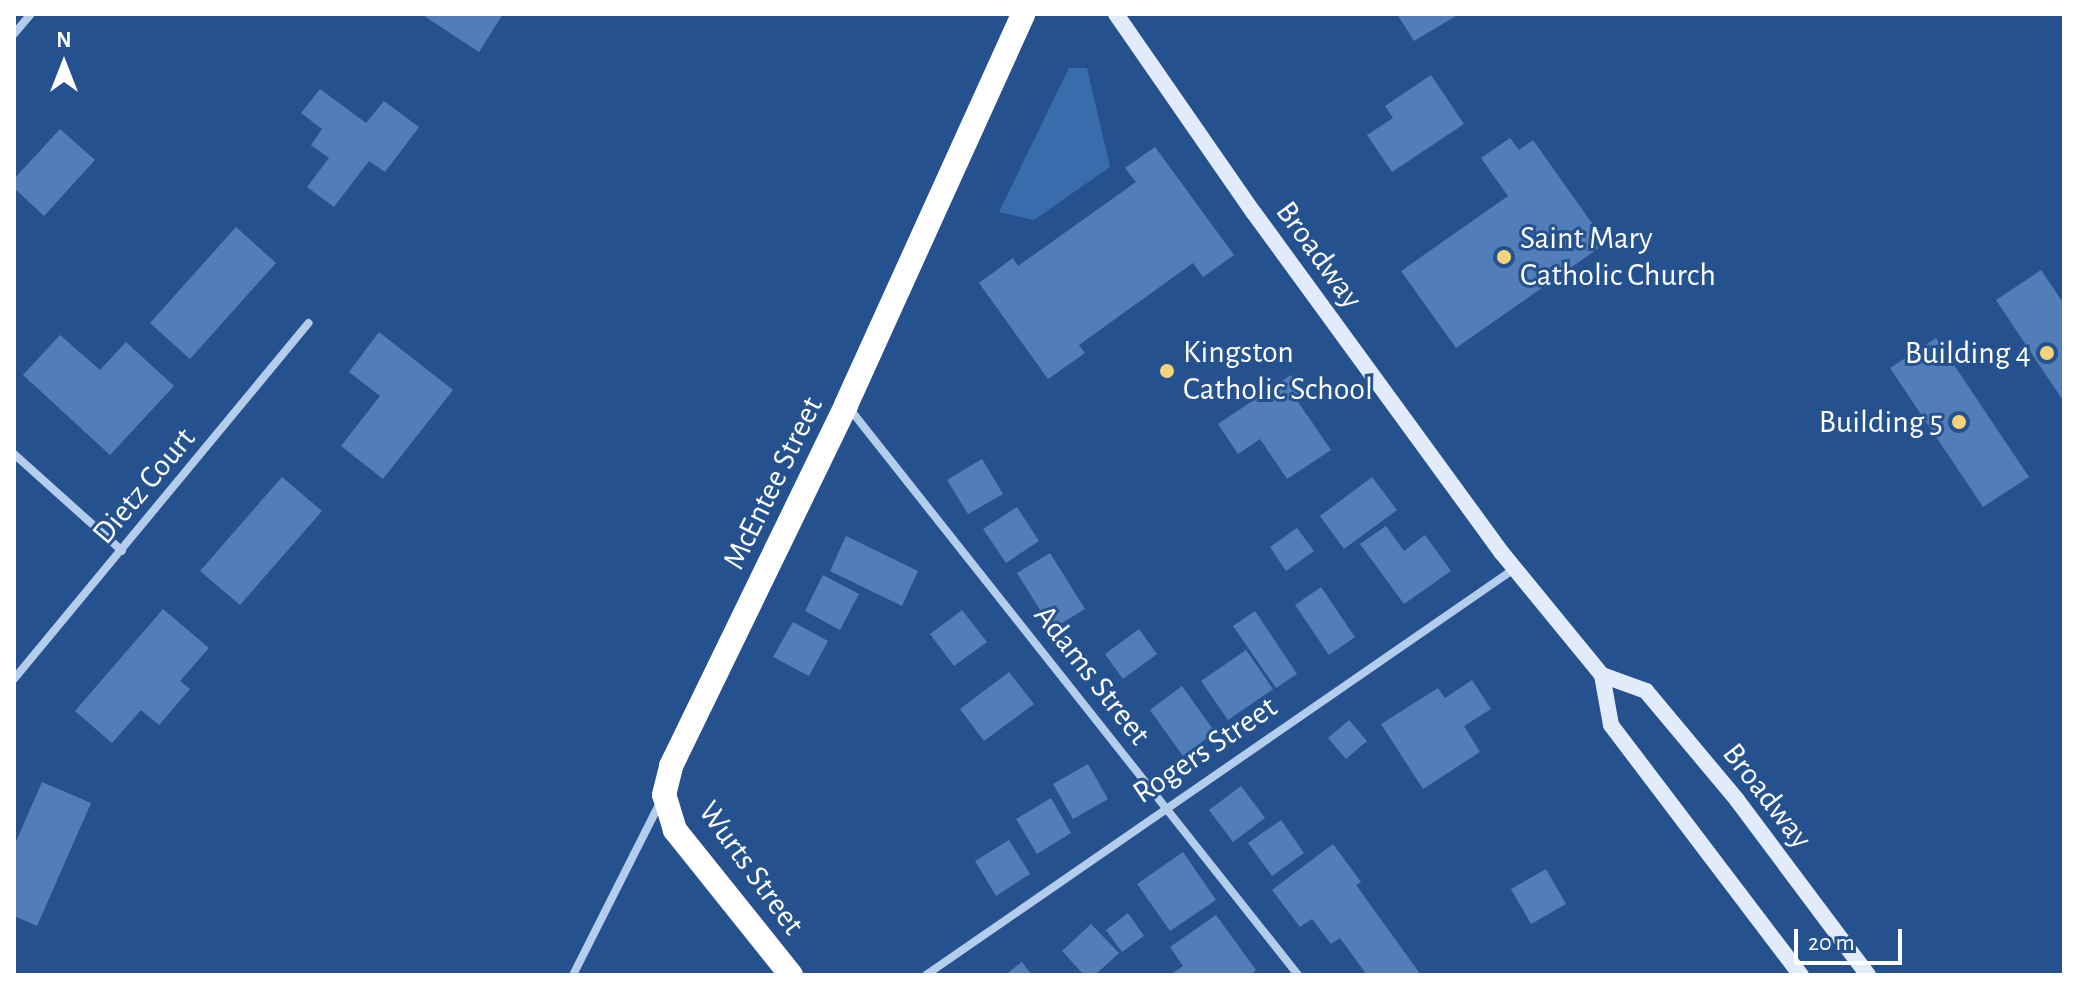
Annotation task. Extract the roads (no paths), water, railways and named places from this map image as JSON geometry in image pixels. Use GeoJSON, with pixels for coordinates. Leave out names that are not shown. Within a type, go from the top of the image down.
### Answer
{"type":"FeatureCollection","features":[{"type":"Feature","properties":{"kind":"highway","name":"McEntee Street"},"geometry":{"type":"LineString","coordinates":[[664,795],[671,766],[846,405],[1023,14]]}},
{"type":"Feature","properties":{"kind":"highway","name":"Wurts Street"},"geometry":{"type":"LineString","coordinates":[[664,795],[675,830],[791,975]]}},
{"type":"Feature","properties":{"kind":"street"},"geometry":{"type":"LineString","coordinates":[[14,34],[31,14]]}},
{"type":"Feature","properties":{"kind":"street","name":"Broadway"},"geometry":{"type":"LineString","coordinates":[[1116,14],[1254,213],[1514,569],[1602,675],[1611,725],[1801,975]]}},
{"type":"Feature","properties":{"kind":"street","name":"Dietz Court"},"geometry":{"type":"LineString","coordinates":[[14,679],[309,323]]}},
{"type":"Feature","properties":{"kind":"street","name":"Adams Street"},"geometry":{"type":"LineString","coordinates":[[846,405],[1298,975]]}},
{"type":"Feature","properties":{"kind":"street"},"geometry":{"type":"LineString","coordinates":[[14,454],[122,551]]}},
{"type":"Feature","properties":{"kind":"street","name":"Rogers Street"},"geometry":{"type":"LineString","coordinates":[[926,975],[1165,807],[1514,569]]}},
{"type":"Feature","properties":{"kind":"street","name":"Broadway"},"geometry":{"type":"LineString","coordinates":[[1602,675],[1646,691],[1737,800],[1868,975]]}},
{"type":"Feature","properties":{"kind":"street","name":"McEntee Street"},"geometry":{"type":"LineString","coordinates":[[573,975],[664,795]]}},
{"type":"Feature","properties":{"kind":"place","name":"Saint Mary Catholic Church"},"geometry":{"type":"Point","coordinates":[1504,257]}},
{"type":"Feature","properties":{"kind":"place","name":"Building 4"},"geometry":{"type":"Point","coordinates":[2047,353]}},
{"type":"Feature","properties":{"kind":"place","name":"Kingston Catholic School"},"geometry":{"type":"Point","coordinates":[1167,371]}},
{"type":"Feature","properties":{"kind":"place","name":"Building 5"},"geometry":{"type":"Point","coordinates":[1959,422]}}]}
